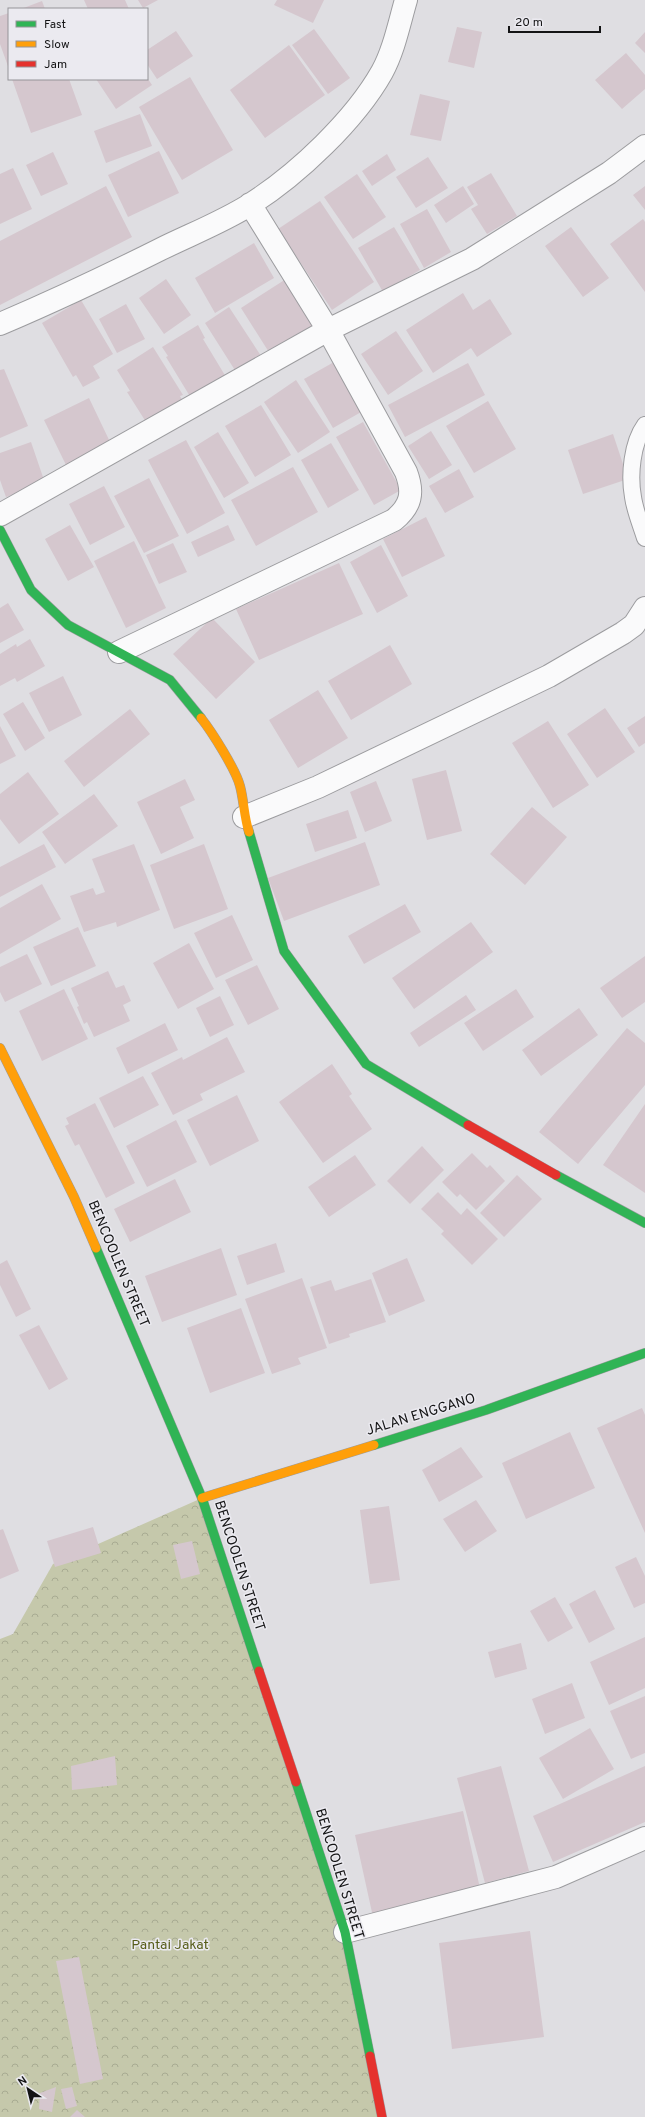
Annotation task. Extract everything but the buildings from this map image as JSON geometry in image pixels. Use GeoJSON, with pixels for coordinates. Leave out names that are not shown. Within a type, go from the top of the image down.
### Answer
{"type":"FeatureCollection","features":[{"type":"Feature","properties":{"kind":"street"},"geometry":{"type":"LineString","coordinates":[[0,324],[80,290],[250,204],[283,181],[345,123],[364,100],[383,71],[396,35],[406,0]]}},
{"type":"Feature","properties":{"kind":"street"},"geometry":{"type":"LineString","coordinates":[[0,515],[328,330],[472,259],[609,173],[645,146]]}},
{"type":"Feature","properties":{"kind":"street"},"geometry":{"type":"LineString","coordinates":[[119,652],[394,520],[406,509],[412,496],[406,472],[328,330],[250,204]]}},
{"type":"Feature","properties":{"kind":"street"},"geometry":{"type":"LineString","coordinates":[[0,530],[31,590],[68,625],[170,680],[212,732],[240,785],[244,817],[284,951],[366,1064],[487,1137],[645,1222]]}},
{"type":"Feature","properties":{"kind":"street"},"geometry":{"type":"LineString","coordinates":[[244,817],[318,787],[549,676],[623,633],[634,625],[645,608]]}},
{"type":"Feature","properties":{"kind":"street","name":"BENCOOLEN STREET"},"geometry":{"type":"LineString","coordinates":[[0,1048],[74,1197],[202,1498],[345,1932],[382,2117]]}},
{"type":"Feature","properties":{"kind":"street","name":"JALAN ENGGANO"},"geometry":{"type":"LineString","coordinates":[[202,1498],[486,1410],[645,1353]]}},
{"type":"Feature","properties":{"kind":"street"},"geometry":{"type":"LineString","coordinates":[[345,1932],[556,1877],[645,1838]]}},
{"type":"Feature","properties":{"kind":"lane"},"geometry":{"type":"LineString","coordinates":[[645,425],[636,445],[633,466],[633,496],[645,538]]}},
{"type":"Feature","properties":{"kind":"green space","name":"Pantai Jakat"},"geometry":{"type":"Polygon","coordinates":[[[202,1498],[345,1932],[384,2117],[0,2117],[0,1639],[13,1634],[53,1564],[202,1498]]]}},
{"type":"Feature","properties":{"kind":"traffic: fast"},"geometry":{"type":"LineString","coordinates":[[0,530],[31,590],[68,625],[170,680],[201,718]]}},
{"type":"Feature","properties":{"kind":"traffic: fast"},"geometry":{"type":"LineString","coordinates":[[249,832],[284,951],[366,1064],[468,1125]]}},
{"type":"Feature","properties":{"kind":"traffic: fast"},"geometry":{"type":"LineString","coordinates":[[556,1175],[645,1223]]}},
{"type":"Feature","properties":{"kind":"traffic: fast"},"geometry":{"type":"LineString","coordinates":[[96,1248],[202,1498],[259,1671]]}},
{"type":"Feature","properties":{"kind":"traffic: fast"},"geometry":{"type":"LineString","coordinates":[[374,1445],[486,1410],[645,1353]]}},
{"type":"Feature","properties":{"kind":"traffic: fast"},"geometry":{"type":"LineString","coordinates":[[296,1782],[345,1932],[370,2056]]}},
{"type":"Feature","properties":{"kind":"traffic: slow"},"geometry":{"type":"LineString","coordinates":[[201,718],[223,751],[238,779],[249,832]]}},
{"type":"Feature","properties":{"kind":"traffic: slow"},"geometry":{"type":"LineString","coordinates":[[0,1048],[74,1197],[96,1248]]}},
{"type":"Feature","properties":{"kind":"traffic: slow"},"geometry":{"type":"LineString","coordinates":[[202,1498],[374,1445]]}},
{"type":"Feature","properties":{"kind":"traffic: jam"},"geometry":{"type":"LineString","coordinates":[[468,1125],[556,1175]]}},
{"type":"Feature","properties":{"kind":"traffic: jam"},"geometry":{"type":"LineString","coordinates":[[259,1671],[296,1782]]}},
{"type":"Feature","properties":{"kind":"traffic: jam"},"geometry":{"type":"LineString","coordinates":[[370,2056],[382,2117]]}}]}
